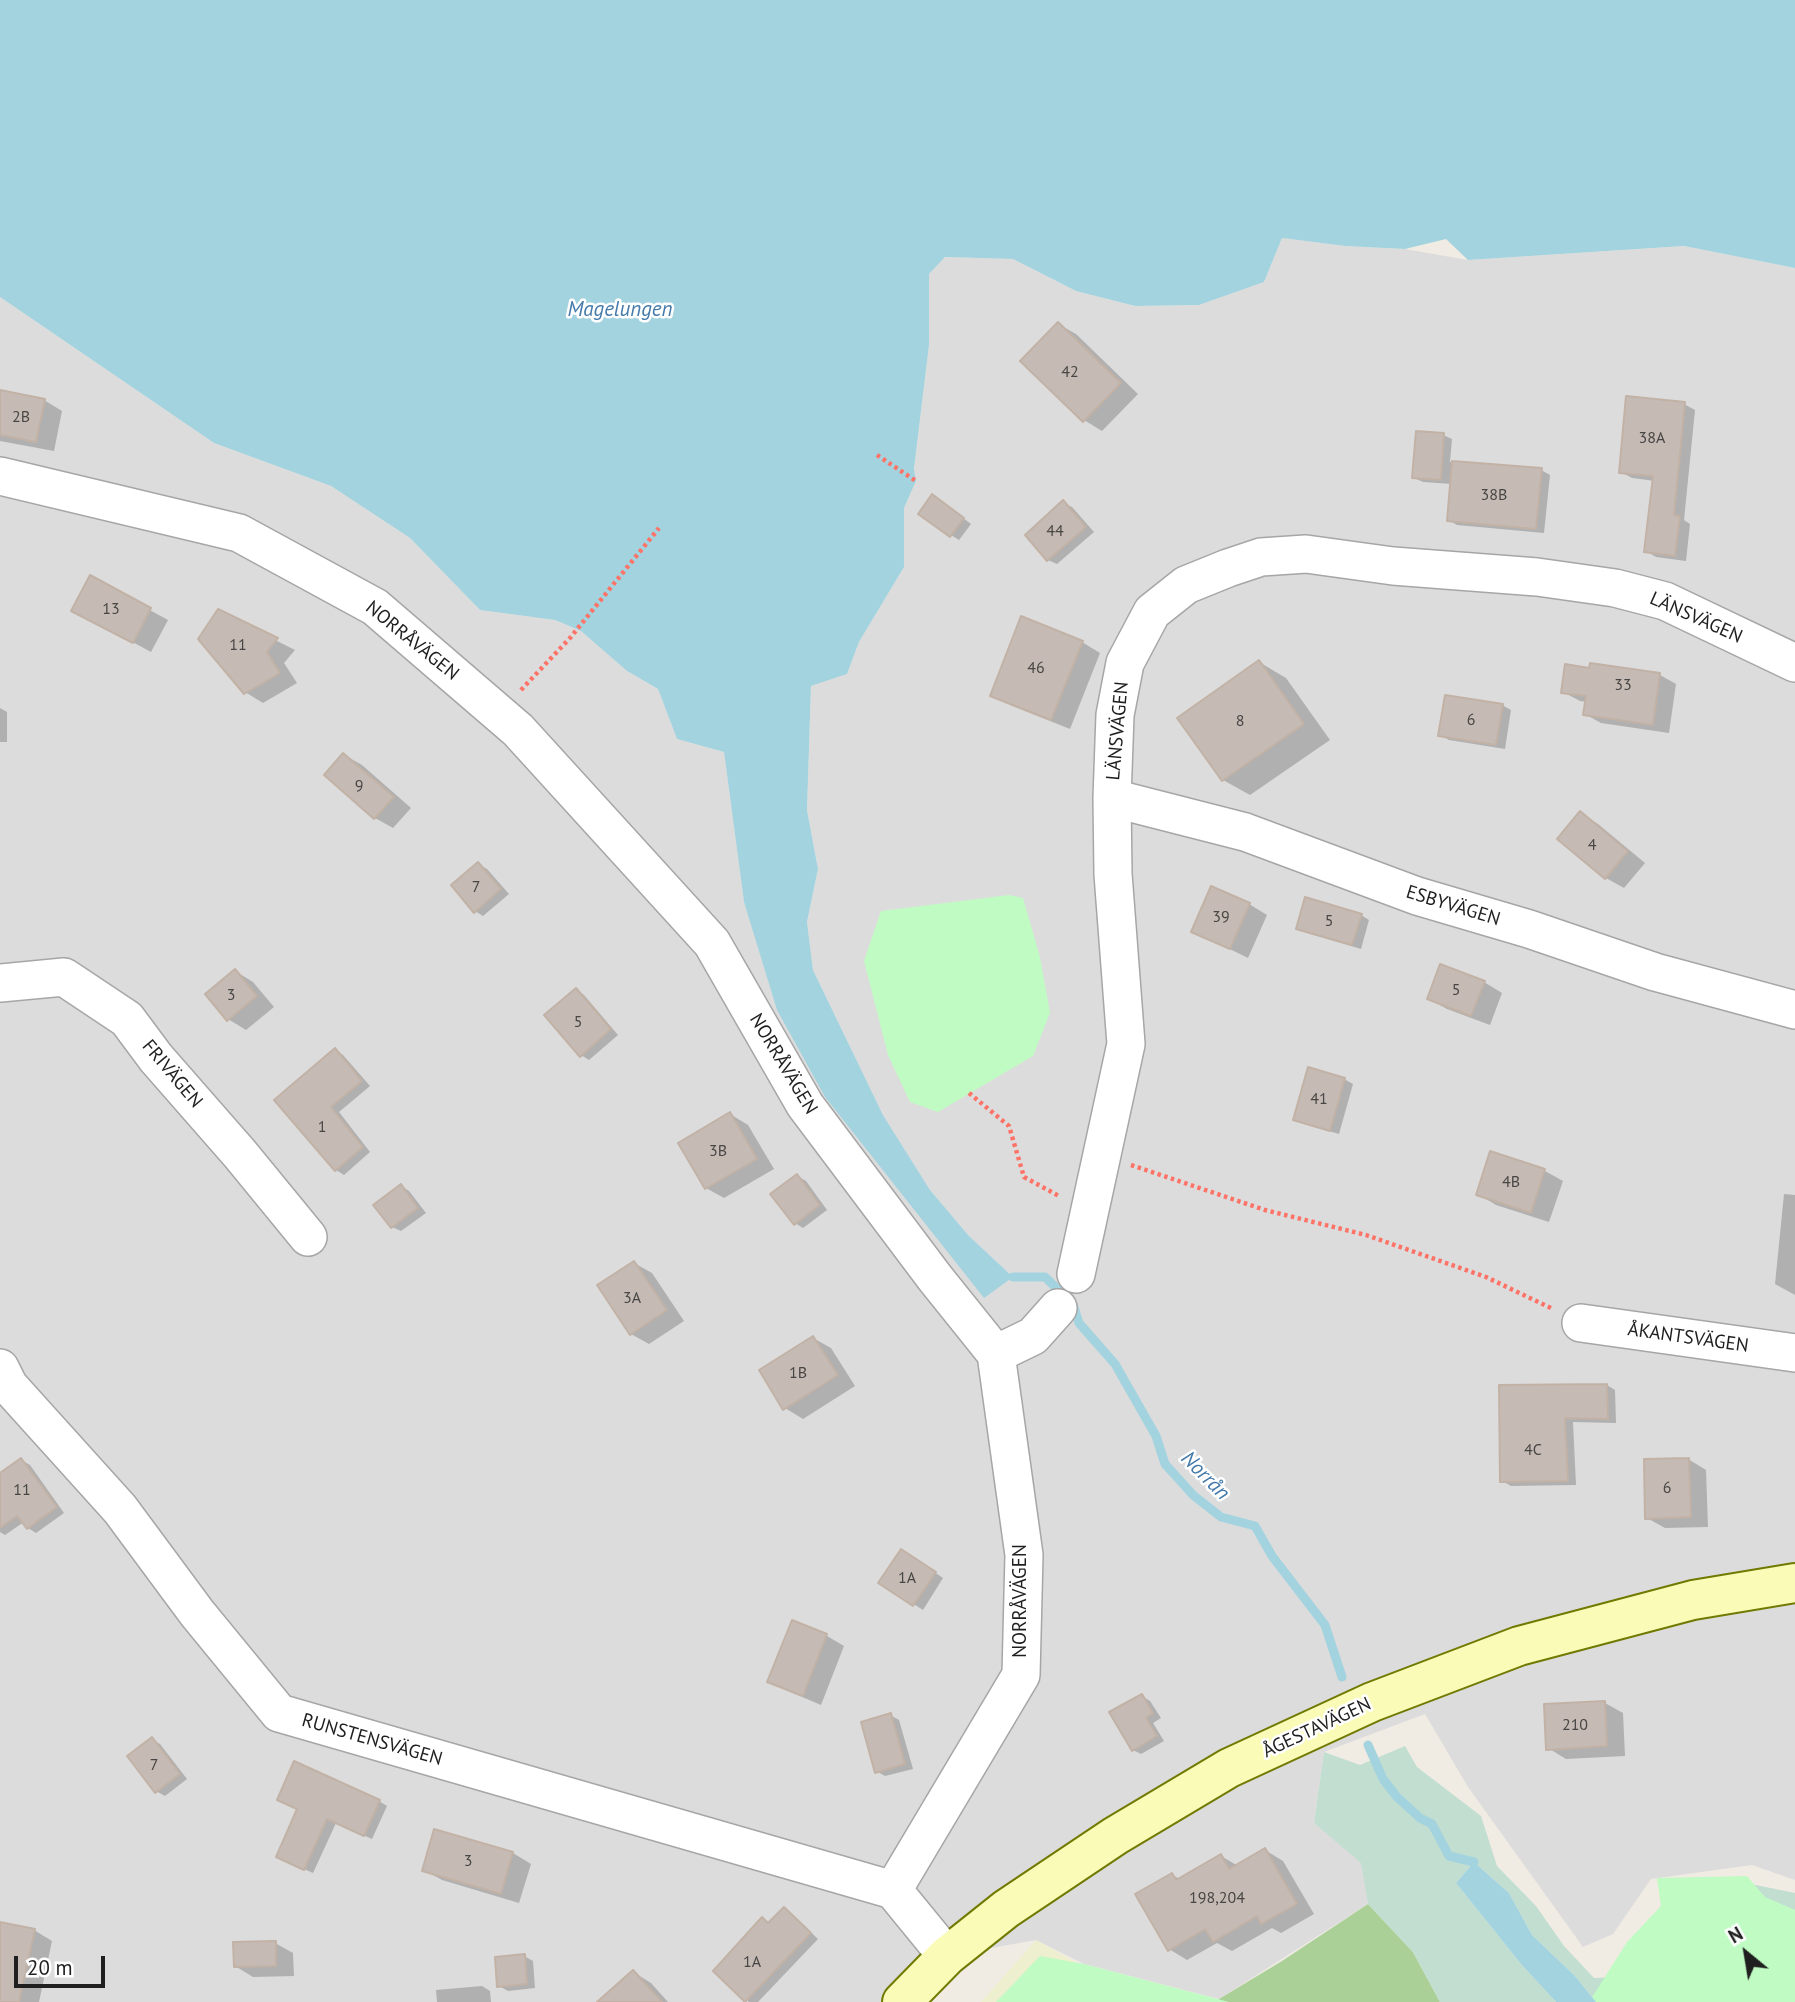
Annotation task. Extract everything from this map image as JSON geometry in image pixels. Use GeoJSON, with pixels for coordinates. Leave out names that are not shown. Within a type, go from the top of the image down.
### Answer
{"type":"FeatureCollection","features":[{"type":"Feature","properties":{"kind":"main road","name":"ÅGESTAVÄGEN"},"geometry":{"type":"LineString","coordinates":[[902,2002],[947,1956],[1006,1909],[1115,1836],[1229,1768],[1372,1702],[1519,1646],[1693,1600],[1795,1583]]}},
{"type":"Feature","properties":{"kind":"street","name":"NORRÅVÄGEN"},"geometry":{"type":"LineString","coordinates":[[0,475],[239,533],[375,607],[518,730],[712,943],[805,1105],[935,1278],[996,1354],[1024,1555],[1021,1675],[893,1890]]}},
{"type":"Feature","properties":{"kind":"street","name":"LÄNSVÄGEN"},"geometry":{"type":"LineString","coordinates":[[1076,1274],[1126,1044],[1113,874],[1115,715],[1125,663],[1152,612],[1186,585],[1261,557],[1306,554],[1392,566],[1537,577],[1615,588],[1665,601],[1795,663]]}},
{"type":"Feature","properties":{"kind":"street","name":"ESBYVÄGEN"},"geometry":{"type":"LineString","coordinates":[[1112,798],[1245,832],[1417,896],[1529,929],[1655,972],[1795,1010]]}},
{"type":"Feature","properties":{"kind":"street","name":"FRIVÄGEN"},"geometry":{"type":"LineString","coordinates":[[0,983],[64,977],[127,1019],[156,1058],[240,1154],[307,1237]]}},
{"type":"Feature","properties":{"kind":"street"},"geometry":{"type":"LineString","coordinates":[[996,1354],[1033,1336],[1058,1308]]}},
{"type":"Feature","properties":{"kind":"street","name":"ÅKANTSVÄGEN"},"geometry":{"type":"LineString","coordinates":[[1581,1322],[1795,1353]]}},
{"type":"Feature","properties":{"kind":"street","name":"RUNSTENSVÄGEN"},"geometry":{"type":"LineString","coordinates":[[0,1368],[9,1386],[120,1509],[197,1613],[279,1713],[893,1890]]}},
{"type":"Feature","properties":{"kind":"street"},"geometry":{"type":"LineString","coordinates":[[893,1890],[947,1956]]}},
{"type":"Feature","properties":{"kind":"path"},"geometry":{"type":"LineString","coordinates":[[877,455],[916,481]]}},
{"type":"Feature","properties":{"kind":"path"},"geometry":{"type":"LineString","coordinates":[[535,675],[570,638],[659,528]]}},
{"type":"Feature","properties":{"kind":"path"},"geometry":{"type":"LineString","coordinates":[[969,1093],[1009,1126],[1024,1178],[1091,1213]]}},
{"type":"Feature","properties":{"kind":"path"},"geometry":{"type":"LineString","coordinates":[[1101,1155],[1265,1210],[1366,1235],[1486,1278],[1581,1322]]}},
{"type":"Feature","properties":{"kind":"shaded area"},"geometry":{"type":"Polygon","coordinates":[[[1282,238],[1345,246],[1405,249],[1468,260],[1684,246],[1795,268],[1795,1880],[1752,1865],[1651,1879],[1613,1934],[1583,1947],[1468,1787],[1425,1714],[1324,1752],[1314,1823],[1362,1863],[1368,1904],[1219,1999],[1084,1964],[1036,1940],[947,1956],[902,2002],[0,2002],[0,297],[214,443],[331,486],[410,538],[480,610],[555,620],[581,631],[627,671],[658,689],[677,739],[724,752],[744,902],[825,1097],[886,1172],[1013,1277],[969,1236],[930,1190],[883,1115],[813,970],[807,922],[818,869],[807,810],[811,686],[847,674],[859,642],[904,567],[904,508],[916,481],[914,470],[929,345],[929,274],[945,257],[1013,259],[1076,291],[1135,306],[1199,305],[1264,282],[1282,238]]]}},
{"type":"Feature","properties":{"kind":"green space"},"geometry":{"type":"Polygon","coordinates":[[[1009,895],[1023,898],[1040,957],[1050,1013],[1033,1056],[938,1112],[910,1102],[888,1055],[864,961],[881,911],[1009,895]]]}},
{"type":"Feature","properties":{"kind":"green space"},"geometry":{"type":"Polygon","coordinates":[[[1405,1746],[1417,1767],[1481,1816],[1497,1866],[1536,1906],[1564,1946],[1594,1978],[1647,1976],[1746,1883],[1795,1893],[1795,2002],[1596,2002],[1575,1976],[1532,1935],[1509,1893],[1474,1862],[1456,1883],[1521,1964],[1556,2002],[1440,2002],[1413,1952],[1368,1904],[1361,1863],[1314,1823],[1324,1752],[1360,1765],[1405,1746]]]}},
{"type":"Feature","properties":{"kind":"green space"},"geometry":{"type":"Polygon","coordinates":[[[1747,1876],[1765,1897],[1795,1910],[1795,2002],[1589,2002],[1627,1942],[1661,1906],[1657,1878],[1747,1876]]]}},
{"type":"Feature","properties":{"kind":"green space"},"geometry":{"type":"Polygon","coordinates":[[[1368,1904],[1413,1952],[1440,2002],[1214,2002],[1282,1961],[1368,1904]]]}},
{"type":"Feature","properties":{"kind":"green space"},"geometry":{"type":"Polygon","coordinates":[[[1036,1940],[1082,1966],[1166,2002],[981,2002],[1036,1940]]]}},
{"type":"Feature","properties":{"kind":"green space"},"geometry":{"type":"Polygon","coordinates":[[[1040,1956],[1084,1964],[1229,2002],[996,2002],[1040,1956]]]}},
{"type":"Feature","properties":{"kind":"water","name":"Magelungen"},"geometry":{"type":"Polygon","coordinates":[[[0,0],[1795,0],[1795,268],[1684,246],[1468,260],[1446,239],[1405,249],[1345,246],[1282,238],[1264,282],[1199,305],[1135,306],[1076,291],[1013,259],[945,257],[929,274],[929,345],[914,469],[916,481],[904,508],[904,567],[859,642],[847,674],[811,686],[807,810],[818,869],[807,922],[813,970],[883,1115],[930,1190],[969,1236],[1013,1277],[984,1298],[825,1097],[777,1010],[744,902],[724,752],[677,739],[658,689],[627,671],[581,631],[555,620],[480,610],[410,538],[331,486],[214,443],[0,297],[0,0]]]}},
{"type":"Feature","properties":{"kind":"water"},"geometry":{"type":"Polygon","coordinates":[[[1474,1862],[1509,1893],[1532,1935],[1575,1976],[1596,2002],[1556,2002],[1521,1964],[1456,1883],[1474,1862]]]}},
{"type":"Feature","properties":{"kind":"building"},"geometry":{"type":"Polygon","coordinates":[[[1058,322],[1121,383],[1083,422],[1020,361],[1058,322]]]}},
{"type":"Feature","properties":{"kind":"building"},"geometry":{"type":"Polygon","coordinates":[[[0,390],[45,399],[36,442],[0,435],[0,390]]]}},
{"type":"Feature","properties":{"kind":"building"},"geometry":{"type":"Polygon","coordinates":[[[1626,396],[1685,402],[1674,515],[1680,516],[1675,556],[1644,552],[1653,476],[1619,473],[1626,396]]]}},
{"type":"Feature","properties":{"kind":"building"},"geometry":{"type":"Polygon","coordinates":[[[1416,431],[1444,433],[1441,480],[1412,478],[1416,431]]]}},
{"type":"Feature","properties":{"kind":"building"},"geometry":{"type":"Polygon","coordinates":[[[1452,461],[1542,468],[1536,529],[1447,521],[1452,461]]]}},
{"type":"Feature","properties":{"kind":"building"},"geometry":{"type":"Polygon","coordinates":[[[932,494],[964,518],[950,537],[918,514],[932,494]]]}},
{"type":"Feature","properties":{"kind":"building"},"geometry":{"type":"Polygon","coordinates":[[[1063,500],[1086,527],[1047,561],[1025,535],[1063,500]]]}},
{"type":"Feature","properties":{"kind":"building"},"geometry":{"type":"Polygon","coordinates":[[[90,575],[151,608],[133,643],[71,611],[90,575]]]}},
{"type":"Feature","properties":{"kind":"building"},"geometry":{"type":"Polygon","coordinates":[[[218,609],[278,638],[267,652],[280,673],[244,694],[198,639],[218,609]]]}},
{"type":"Feature","properties":{"kind":"building"},"geometry":{"type":"Polygon","coordinates":[[[1021,616],[1083,641],[1051,720],[990,696],[1021,616]]]}},
{"type":"Feature","properties":{"kind":"building"},"geometry":{"type":"Polygon","coordinates":[[[1259,660],[1304,724],[1222,781],[1177,718],[1259,660]]]}},
{"type":"Feature","properties":{"kind":"building"},"geometry":{"type":"Polygon","coordinates":[[[1590,663],[1660,673],[1653,725],[1583,715],[1586,696],[1561,693],[1565,664],[1589,668],[1590,663]]]}},
{"type":"Feature","properties":{"kind":"building"},"geometry":{"type":"Polygon","coordinates":[[[1445,695],[1503,704],[1496,745],[1438,736],[1445,695]]]}},
{"type":"Feature","properties":{"kind":"building"},"geometry":{"type":"Polygon","coordinates":[[[343,753],[394,797],[374,819],[324,775],[343,753]]]}},
{"type":"Feature","properties":{"kind":"building"},"geometry":{"type":"Polygon","coordinates":[[[1580,811],[1628,851],[1605,879],[1557,839],[1580,811]]]}},
{"type":"Feature","properties":{"kind":"building"},"geometry":{"type":"Polygon","coordinates":[[[478,862],[501,889],[474,913],[451,885],[478,862]]]}},
{"type":"Feature","properties":{"kind":"building"},"geometry":{"type":"Polygon","coordinates":[[[1211,886],[1250,903],[1230,949],[1191,932],[1211,886]]]}},
{"type":"Feature","properties":{"kind":"building"},"geometry":{"type":"Polygon","coordinates":[[[1305,897],[1362,914],[1352,945],[1296,929],[1305,897]]]}},
{"type":"Feature","properties":{"kind":"building"},"geometry":{"type":"Polygon","coordinates":[[[1440,964],[1485,981],[1471,1016],[1427,999],[1440,964]]]}},
{"type":"Feature","properties":{"kind":"building"},"geometry":{"type":"Polygon","coordinates":[[[235,969],[257,996],[227,1021],[205,994],[235,969]]]}},
{"type":"Feature","properties":{"kind":"building"},"geometry":{"type":"Polygon","coordinates":[[[576,988],[611,1029],[580,1057],[544,1015],[576,988]]]}},
{"type":"Feature","properties":{"kind":"building"},"geometry":{"type":"Polygon","coordinates":[[[335,1048],[362,1081],[331,1107],[363,1147],[335,1171],[274,1100],[335,1048]]]}},
{"type":"Feature","properties":{"kind":"building"},"geometry":{"type":"Polygon","coordinates":[[[1308,1067],[1345,1078],[1330,1131],[1293,1120],[1308,1067]]]}},
{"type":"Feature","properties":{"kind":"building"},"geometry":{"type":"Polygon","coordinates":[[[730,1112],[757,1159],[705,1189],[678,1143],[730,1112]]]}},
{"type":"Feature","properties":{"kind":"building"},"geometry":{"type":"Polygon","coordinates":[[[1490,1151],[1545,1169],[1531,1213],[1476,1195],[1490,1151]]]}},
{"type":"Feature","properties":{"kind":"building"},"geometry":{"type":"Polygon","coordinates":[[[797,1174],[820,1205],[794,1225],[770,1194],[797,1174]]]}},
{"type":"Feature","properties":{"kind":"building"},"geometry":{"type":"Polygon","coordinates":[[[401,1184],[418,1208],[391,1228],[373,1205],[401,1184]]]}},
{"type":"Feature","properties":{"kind":"building"},"geometry":{"type":"Polygon","coordinates":[[[634,1261],[667,1310],[630,1335],[597,1285],[634,1261]]]}},
{"type":"Feature","properties":{"kind":"building"},"geometry":{"type":"Polygon","coordinates":[[[813,1336],[838,1375],[783,1410],[759,1370],[813,1336]]]}},
{"type":"Feature","properties":{"kind":"building"},"geometry":{"type":"Polygon","coordinates":[[[1607,1384],[1608,1419],[1565,1418],[1568,1481],[1500,1482],[1499,1385],[1607,1384]]]}},
{"type":"Feature","properties":{"kind":"building"},"geometry":{"type":"Polygon","coordinates":[[[21,1458],[57,1507],[27,1529],[17,1516],[0,1528],[0,1473],[21,1458]]]}},
{"type":"Feature","properties":{"kind":"building"},"geometry":{"type":"Polygon","coordinates":[[[1689,1458],[1691,1517],[1645,1519],[1644,1459],[1689,1458]]]}},
{"type":"Feature","properties":{"kind":"building"},"geometry":{"type":"Polygon","coordinates":[[[901,1549],[936,1572],[913,1606],[878,1583],[901,1549]]]}},
{"type":"Feature","properties":{"kind":"building"},"geometry":{"type":"Polygon","coordinates":[[[792,1620],[827,1634],[803,1696],[767,1682],[792,1620]]]}},
{"type":"Feature","properties":{"kind":"building"},"geometry":{"type":"Polygon","coordinates":[[[1142,1694],[1153,1713],[1146,1718],[1157,1736],[1132,1751],[1109,1712],[1142,1694]]]}},
{"type":"Feature","properties":{"kind":"building"},"geometry":{"type":"Polygon","coordinates":[[[1605,1701],[1607,1746],[1546,1750],[1544,1704],[1605,1701]]]}},
{"type":"Feature","properties":{"kind":"building"},"geometry":{"type":"Polygon","coordinates":[[[891,1713],[905,1764],[875,1773],[861,1722],[891,1713]]]}},
{"type":"Feature","properties":{"kind":"building"},"geometry":{"type":"Polygon","coordinates":[[[152,1737],[180,1774],[155,1793],[127,1756],[152,1737]]]}},
{"type":"Feature","properties":{"kind":"building"},"geometry":{"type":"Polygon","coordinates":[[[294,1761],[380,1800],[364,1836],[327,1819],[304,1870],[276,1857],[297,1809],[277,1800],[294,1761]]]}},
{"type":"Feature","properties":{"kind":"building"},"geometry":{"type":"Polygon","coordinates":[[[434,1829],[513,1852],[501,1894],[422,1871],[434,1829]]]}},
{"type":"Feature","properties":{"kind":"building"},"geometry":{"type":"Polygon","coordinates":[[[1265,1848],[1297,1904],[1261,1924],[1257,1916],[1213,1942],[1205,1929],[1168,1951],[1135,1894],[1172,1873],[1176,1880],[1221,1854],[1229,1869],[1265,1848]]]}},
{"type":"Feature","properties":{"kind":"building"},"geometry":{"type":"Polygon","coordinates":[[[784,1907],[811,1933],[745,2002],[713,1971],[762,1917],[768,1923],[784,1907]]]}},
{"type":"Feature","properties":{"kind":"building"},"geometry":{"type":"Polygon","coordinates":[[[0,1922],[35,1929],[19,2002],[0,2002],[0,1922]]]}},
{"type":"Feature","properties":{"kind":"building"},"geometry":{"type":"Polygon","coordinates":[[[276,1941],[276,1966],[234,1967],[233,1942],[276,1941]]]}},
{"type":"Feature","properties":{"kind":"building"},"geometry":{"type":"Polygon","coordinates":[[[525,1954],[527,1984],[497,1987],[495,1957],[525,1954]]]}},
{"type":"Feature","properties":{"kind":"building"},"geometry":{"type":"Polygon","coordinates":[[[633,1970],[662,2002],[597,2002],[633,1970]]]}},
{"type":"Feature","properties":{"kind":"waterway","name":"Norrån"},"geometry":{"type":"LineString","coordinates":[[1013,1277],[1045,1277],[1073,1304],[1079,1323],[1115,1364],[1156,1436],[1165,1464],[1193,1495],[1221,1517],[1255,1526],[1272,1556],[1325,1625],[1342,1677]]}},
{"type":"Feature","properties":{"kind":"waterway","name":"Norrån"},"geometry":{"type":"LineString","coordinates":[[1368,1745],[1383,1779],[1397,1797],[1420,1818],[1432,1824],[1449,1856],[1474,1862]]}}]}
